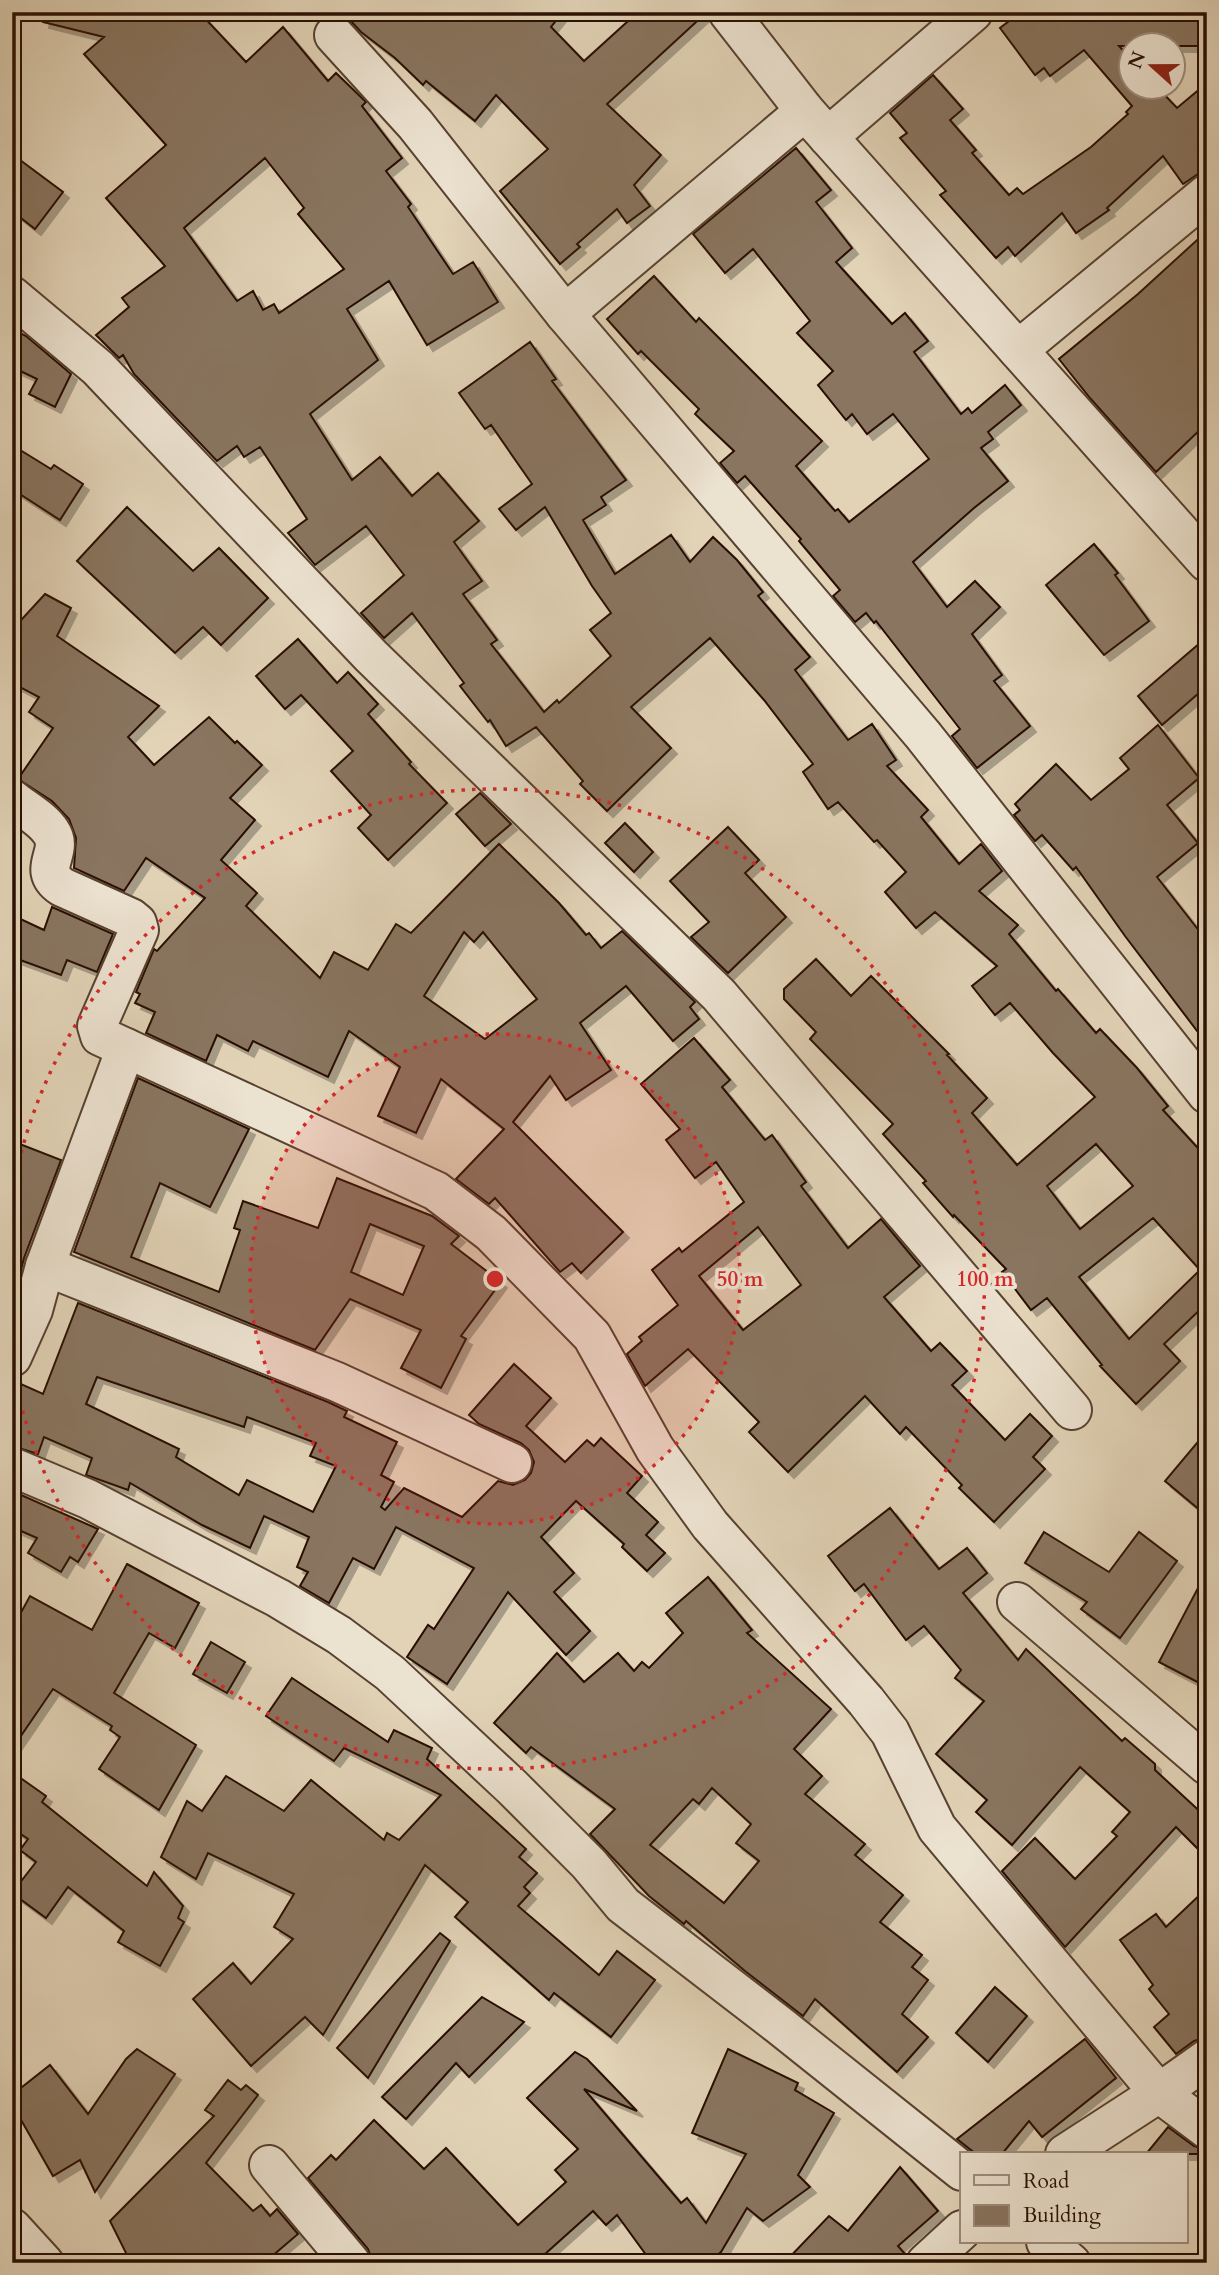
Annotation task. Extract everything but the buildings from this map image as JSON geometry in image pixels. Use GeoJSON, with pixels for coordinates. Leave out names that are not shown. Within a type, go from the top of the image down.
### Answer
{"type":"FeatureCollection","features":[{"type":"Feature","properties":{"kind":"street"},"geometry":{"type":"LineString","coordinates":[[728,12],[816,124],[1207,562]]}},
{"type":"Feature","properties":{"kind":"street"},"geometry":{"type":"LineString","coordinates":[[565,314],[816,124],[973,12]]}},
{"type":"Feature","properties":{"kind":"street"},"geometry":{"type":"LineString","coordinates":[[334,35],[415,124],[565,314],[923,736],[1207,1094]]}},
{"type":"Feature","properties":{"kind":"street"},"geometry":{"type":"LineString","coordinates":[[1018,350],[1207,194]]}},
{"type":"Feature","properties":{"kind":"street"},"geometry":{"type":"LineString","coordinates":[[12,296],[98,368],[371,656],[719,995],[1072,1409]]}},
{"type":"Feature","properties":{"kind":"street"},"geometry":{"type":"LineString","coordinates":[[12,799],[51,831],[56,841],[50,872],[52,881],[137,923],[139,930],[97,1026],[100,1036],[436,1191],[491,1233],[592,1336],[655,1449],[710,1525],[866,1701],[890,1732],[937,1828],[1159,2093],[1207,2129]]}},
{"type":"Feature","properties":{"kind":"street"},"geometry":{"type":"LineString","coordinates":[[12,1357],[33,1310],[45,1266],[126,1048]]}},
{"type":"Feature","properties":{"kind":"street"},"geometry":{"type":"LineString","coordinates":[[45,1266],[337,1382],[512,1463]]}},
{"type":"Feature","properties":{"kind":"street"},"geometry":{"type":"LineString","coordinates":[[12,1466],[88,1499],[278,1598],[339,1635],[390,1673],[512,1787],[589,1864],[623,1905],[960,2169]]}},
{"type":"Feature","properties":{"kind":"street"},"geometry":{"type":"LineString","coordinates":[[1017,1602],[1207,1765]]}},
{"type":"Feature","properties":{"kind":"street"},"geometry":{"type":"LineString","coordinates":[[1068,2152],[1207,2059]]}},
{"type":"Feature","properties":{"kind":"street"},"geometry":{"type":"LineString","coordinates":[[269,2165],[351,2263]]}},
{"type":"Feature","properties":{"kind":"street"},"geometry":{"type":"LineString","coordinates":[[12,2228],[44,2263]]}},
{"type":"Feature","properties":{"kind":"street"},"geometry":{"type":"LineString","coordinates":[[926,2263],[960,2232]]}},
{"type":"Feature","properties":{"kind":"street"},"geometry":{"type":"LineString","coordinates":[[1048,2244],[1071,2263]]}}]}
